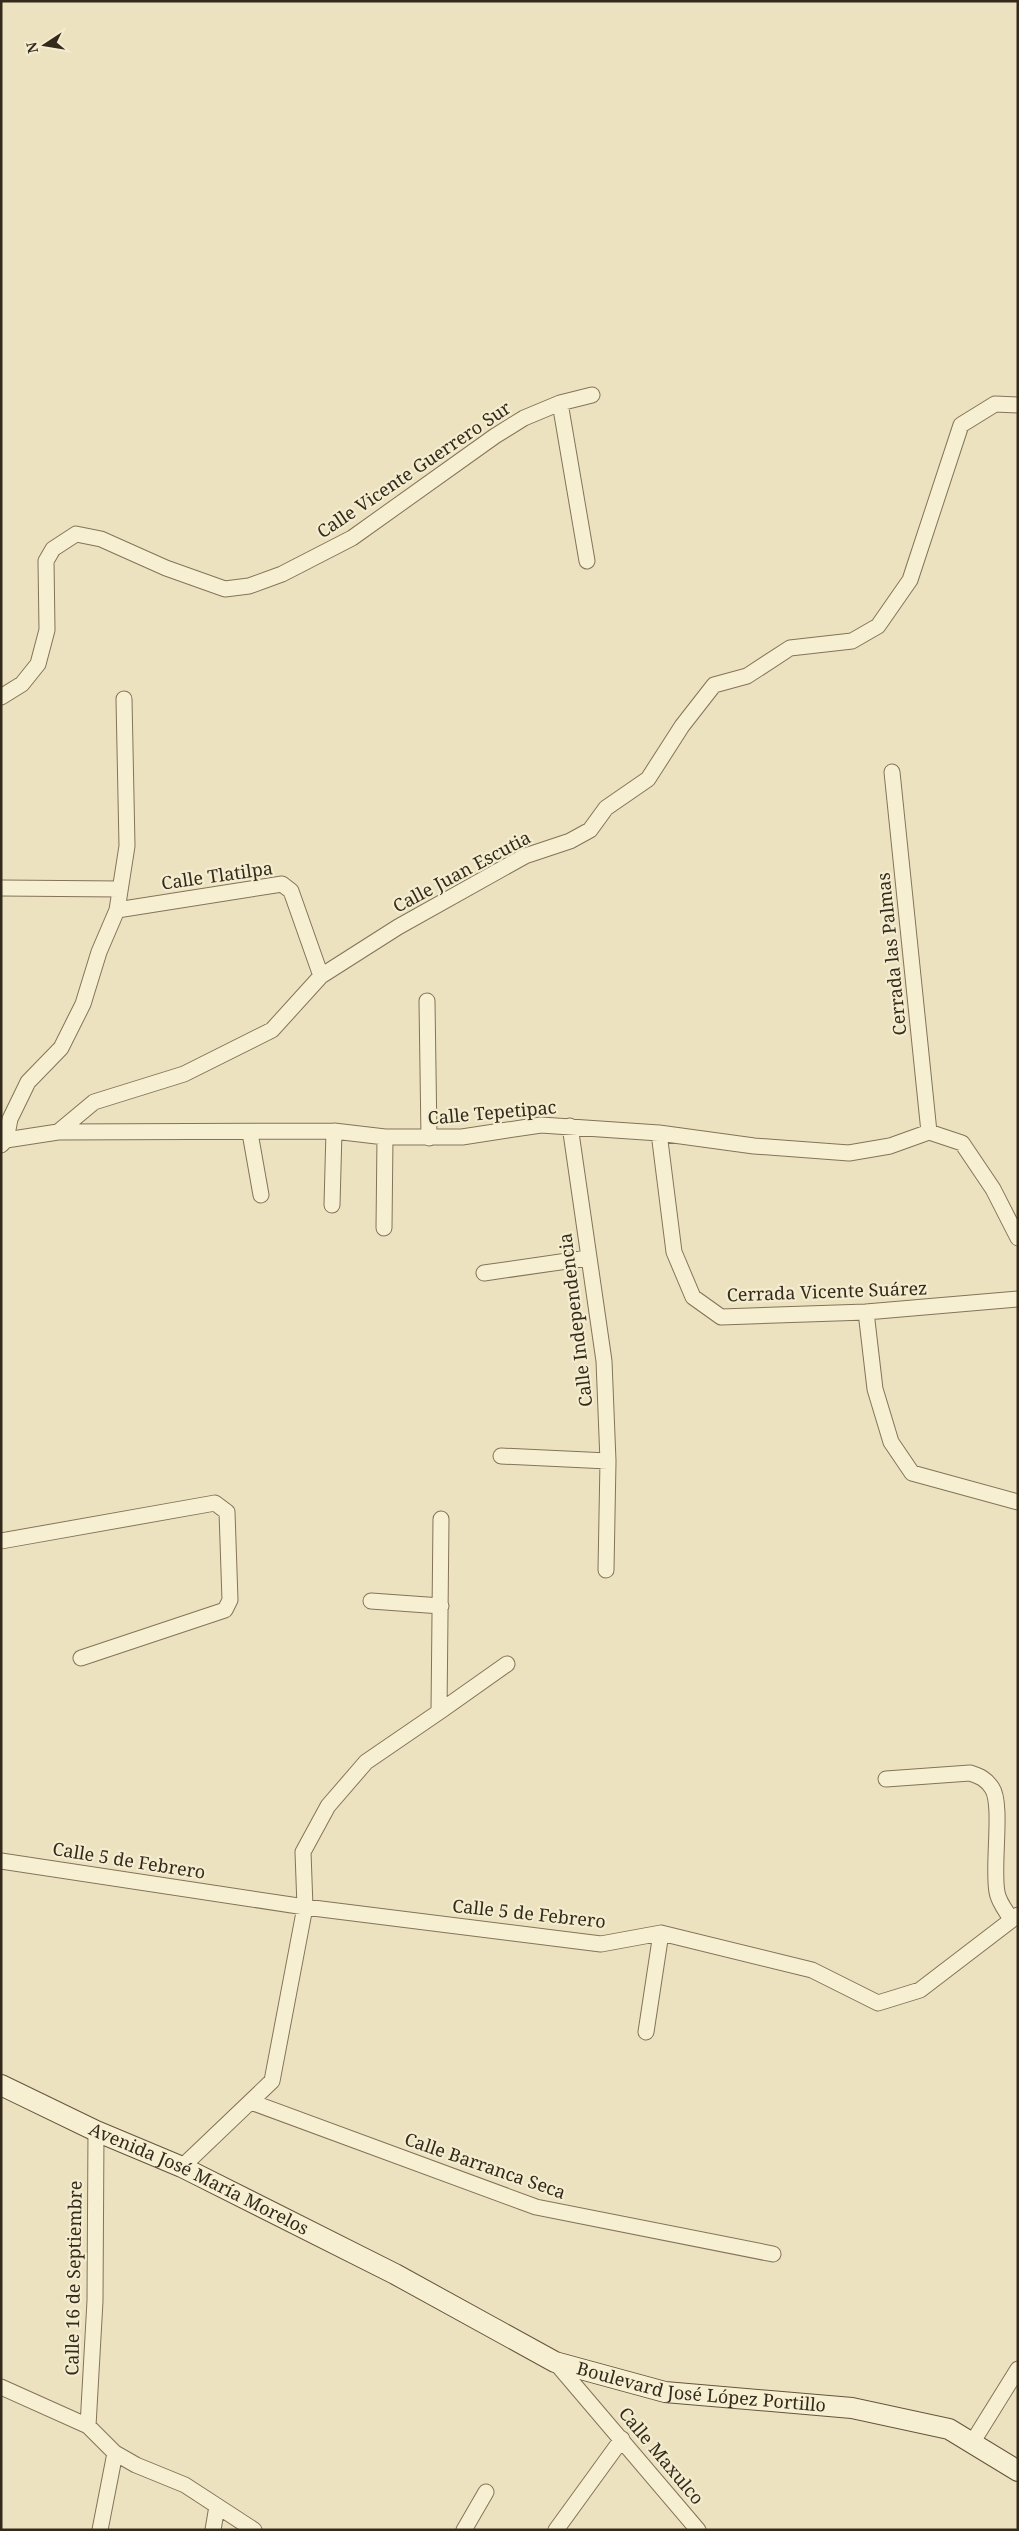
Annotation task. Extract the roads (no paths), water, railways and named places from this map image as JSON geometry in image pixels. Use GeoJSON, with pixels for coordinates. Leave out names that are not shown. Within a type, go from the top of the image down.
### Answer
{"type":"FeatureCollection","features":[{"type":"Feature","properties":{"kind":"main road","name":"Avenida José María Morelos"},"geometry":{"type":"LineString","coordinates":[[1,2085],[96,2130],[182,2167],[395,2274]]}},
{"type":"Feature","properties":{"kind":"main road","name":"Boulevard José López Portillo"},"geometry":{"type":"LineString","coordinates":[[395,2274],[555,2362],[665,2392],[852,2408],[948,2429],[1018,2471]]}},
{"type":"Feature","properties":{"kind":"street","name":"Calle Vicente Guerrero Sur"},"geometry":{"type":"LineString","coordinates":[[1,697],[22,684],[38,664],[46,630],[46,562],[53,549],[76,534],[101,539],[166,568],[225,589],[249,586],[282,574],[352,538],[495,436],[524,418],[560,403],[592,395]]}},
{"type":"Feature","properties":{"kind":"street"},"geometry":{"type":"LineString","coordinates":[[560,403],[587,560]]}},
{"type":"Feature","properties":{"kind":"street","name":"Calle Juan Escutia"},"geometry":{"type":"LineString","coordinates":[[58,1132],[94,1102],[184,1074],[272,1030],[321,976],[398,928],[517,861],[570,841],[590,830],[606,808],[648,779],[682,726],[714,685],[747,676],[790,648],[852,642],[878,626],[910,580],[961,425],[995,404],[1018,405]]}},
{"type":"Feature","properties":{"kind":"street"},"geometry":{"type":"LineString","coordinates":[[4,1142],[10,1119],[28,1082],[61,1048],[84,1004],[99,952],[117,910],[127,846],[124,698]]}},
{"type":"Feature","properties":{"kind":"street","name":"Cerrada las Palmas"},"geometry":{"type":"LineString","coordinates":[[892,772],[929,1132]]}},
{"type":"Feature","properties":{"kind":"street","name":"Calle Tlatilpa"},"geometry":{"type":"LineString","coordinates":[[117,910],[282,884],[291,892],[321,976]]}},
{"type":"Feature","properties":{"kind":"street"},"geometry":{"type":"LineString","coordinates":[[1,888],[120,889]]}},
{"type":"Feature","properties":{"kind":"street"},"geometry":{"type":"LineString","coordinates":[[427,1001],[429,1138]]}},
{"type":"Feature","properties":{"kind":"street","name":"Calle Tepetipac"},"geometry":{"type":"LineString","coordinates":[[4,1142],[58,1132],[250,1133],[334,1131],[385,1137],[462,1138],[541,1125],[659,1133],[754,1146],[849,1153],[890,1146],[929,1132]]}},
{"type":"Feature","properties":{"kind":"street","name":"Calle Independencia"},"geometry":{"type":"LineString","coordinates":[[570,1126],[604,1361],[608,1461],[606,1570]]}},
{"type":"Feature","properties":{"kind":"street"},"geometry":{"type":"LineString","coordinates":[[332,1204],[334,1131]]}},
{"type":"Feature","properties":{"kind":"street"},"geometry":{"type":"LineString","coordinates":[[929,1132],[962,1143],[993,1189],[1018,1238]]}},
{"type":"Feature","properties":{"kind":"street"},"geometry":{"type":"LineString","coordinates":[[250,1133],[261,1195]]}},
{"type":"Feature","properties":{"kind":"street","name":"Cerrada Vicente Suárez"},"geometry":{"type":"LineString","coordinates":[[659,1133],[674,1252],[693,1297],[721,1317],[866,1312],[1018,1299]]}},
{"type":"Feature","properties":{"kind":"street"},"geometry":{"type":"LineString","coordinates":[[384,1228],[385,1137]]}},
{"type":"Feature","properties":{"kind":"street"},"geometry":{"type":"LineString","coordinates":[[484,1273],[588,1258]]}},
{"type":"Feature","properties":{"kind":"street"},"geometry":{"type":"LineString","coordinates":[[866,1312],[875,1388],[891,1442],[912,1473],[1018,1502]]}},
{"type":"Feature","properties":{"kind":"street"},"geometry":{"type":"LineString","coordinates":[[501,1456],[608,1461]]}},
{"type":"Feature","properties":{"kind":"street"},"geometry":{"type":"LineString","coordinates":[[1,1541],[215,1503],[227,1512],[230,1600],[225,1610],[81,1658]]}},
{"type":"Feature","properties":{"kind":"street"},"geometry":{"type":"LineString","coordinates":[[439,1712],[441,1519]]}},
{"type":"Feature","properties":{"kind":"street"},"geometry":{"type":"LineString","coordinates":[[371,1601],[441,1606]]}},
{"type":"Feature","properties":{"kind":"street"},"geometry":{"type":"LineString","coordinates":[[182,2167],[272,2080],[305,1907],[303,1852],[328,1806],[366,1762],[508,1664]]}},
{"type":"Feature","properties":{"kind":"street"},"geometry":{"type":"LineString","coordinates":[[886,1779],[970,1773],[983,1777],[993,1789],[996,1807],[994,1863],[997,1894],[1014,1917]]}},
{"type":"Feature","properties":{"kind":"street","name":"Calle 5 de Febrero"},"geometry":{"type":"LineString","coordinates":[[1,1861],[305,1907],[601,1944],[661,1933],[812,1970],[878,2003],[920,1990],[1014,1917]]}},
{"type":"Feature","properties":{"kind":"street"},"geometry":{"type":"LineString","coordinates":[[646,2032],[661,1933]]}},
{"type":"Feature","properties":{"kind":"street","name":"Calle Barranca Seca"},"geometry":{"type":"LineString","coordinates":[[251,2102],[536,2207],[773,2254]]}},
{"type":"Feature","properties":{"kind":"street","name":"Calle 16 de Septiembre"},"geometry":{"type":"LineString","coordinates":[[88,2426],[95,2301],[96,2130]]}},
{"type":"Feature","properties":{"kind":"street","name":"Calle Maxulco"},"geometry":{"type":"LineString","coordinates":[[555,2362],[698,2530]]}},
{"type":"Feature","properties":{"kind":"street"},"geometry":{"type":"LineString","coordinates":[[972,2443],[1018,2369]]}},
{"type":"Feature","properties":{"kind":"street"},"geometry":{"type":"LineString","coordinates":[[1,2387],[88,2426],[115,2453],[136,2465],[185,2485],[254,2530]]}},
{"type":"Feature","properties":{"kind":"street"},"geometry":{"type":"LineString","coordinates":[[556,2530],[622,2439]]}},
{"type":"Feature","properties":{"kind":"street"},"geometry":{"type":"LineString","coordinates":[[100,2530],[115,2453]]}},
{"type":"Feature","properties":{"kind":"street"},"geometry":{"type":"LineString","coordinates":[[464,2530],[486,2492]]}},
{"type":"Feature","properties":{"kind":"street"},"geometry":{"type":"LineString","coordinates":[[213,2530],[217,2506]]}}]}
